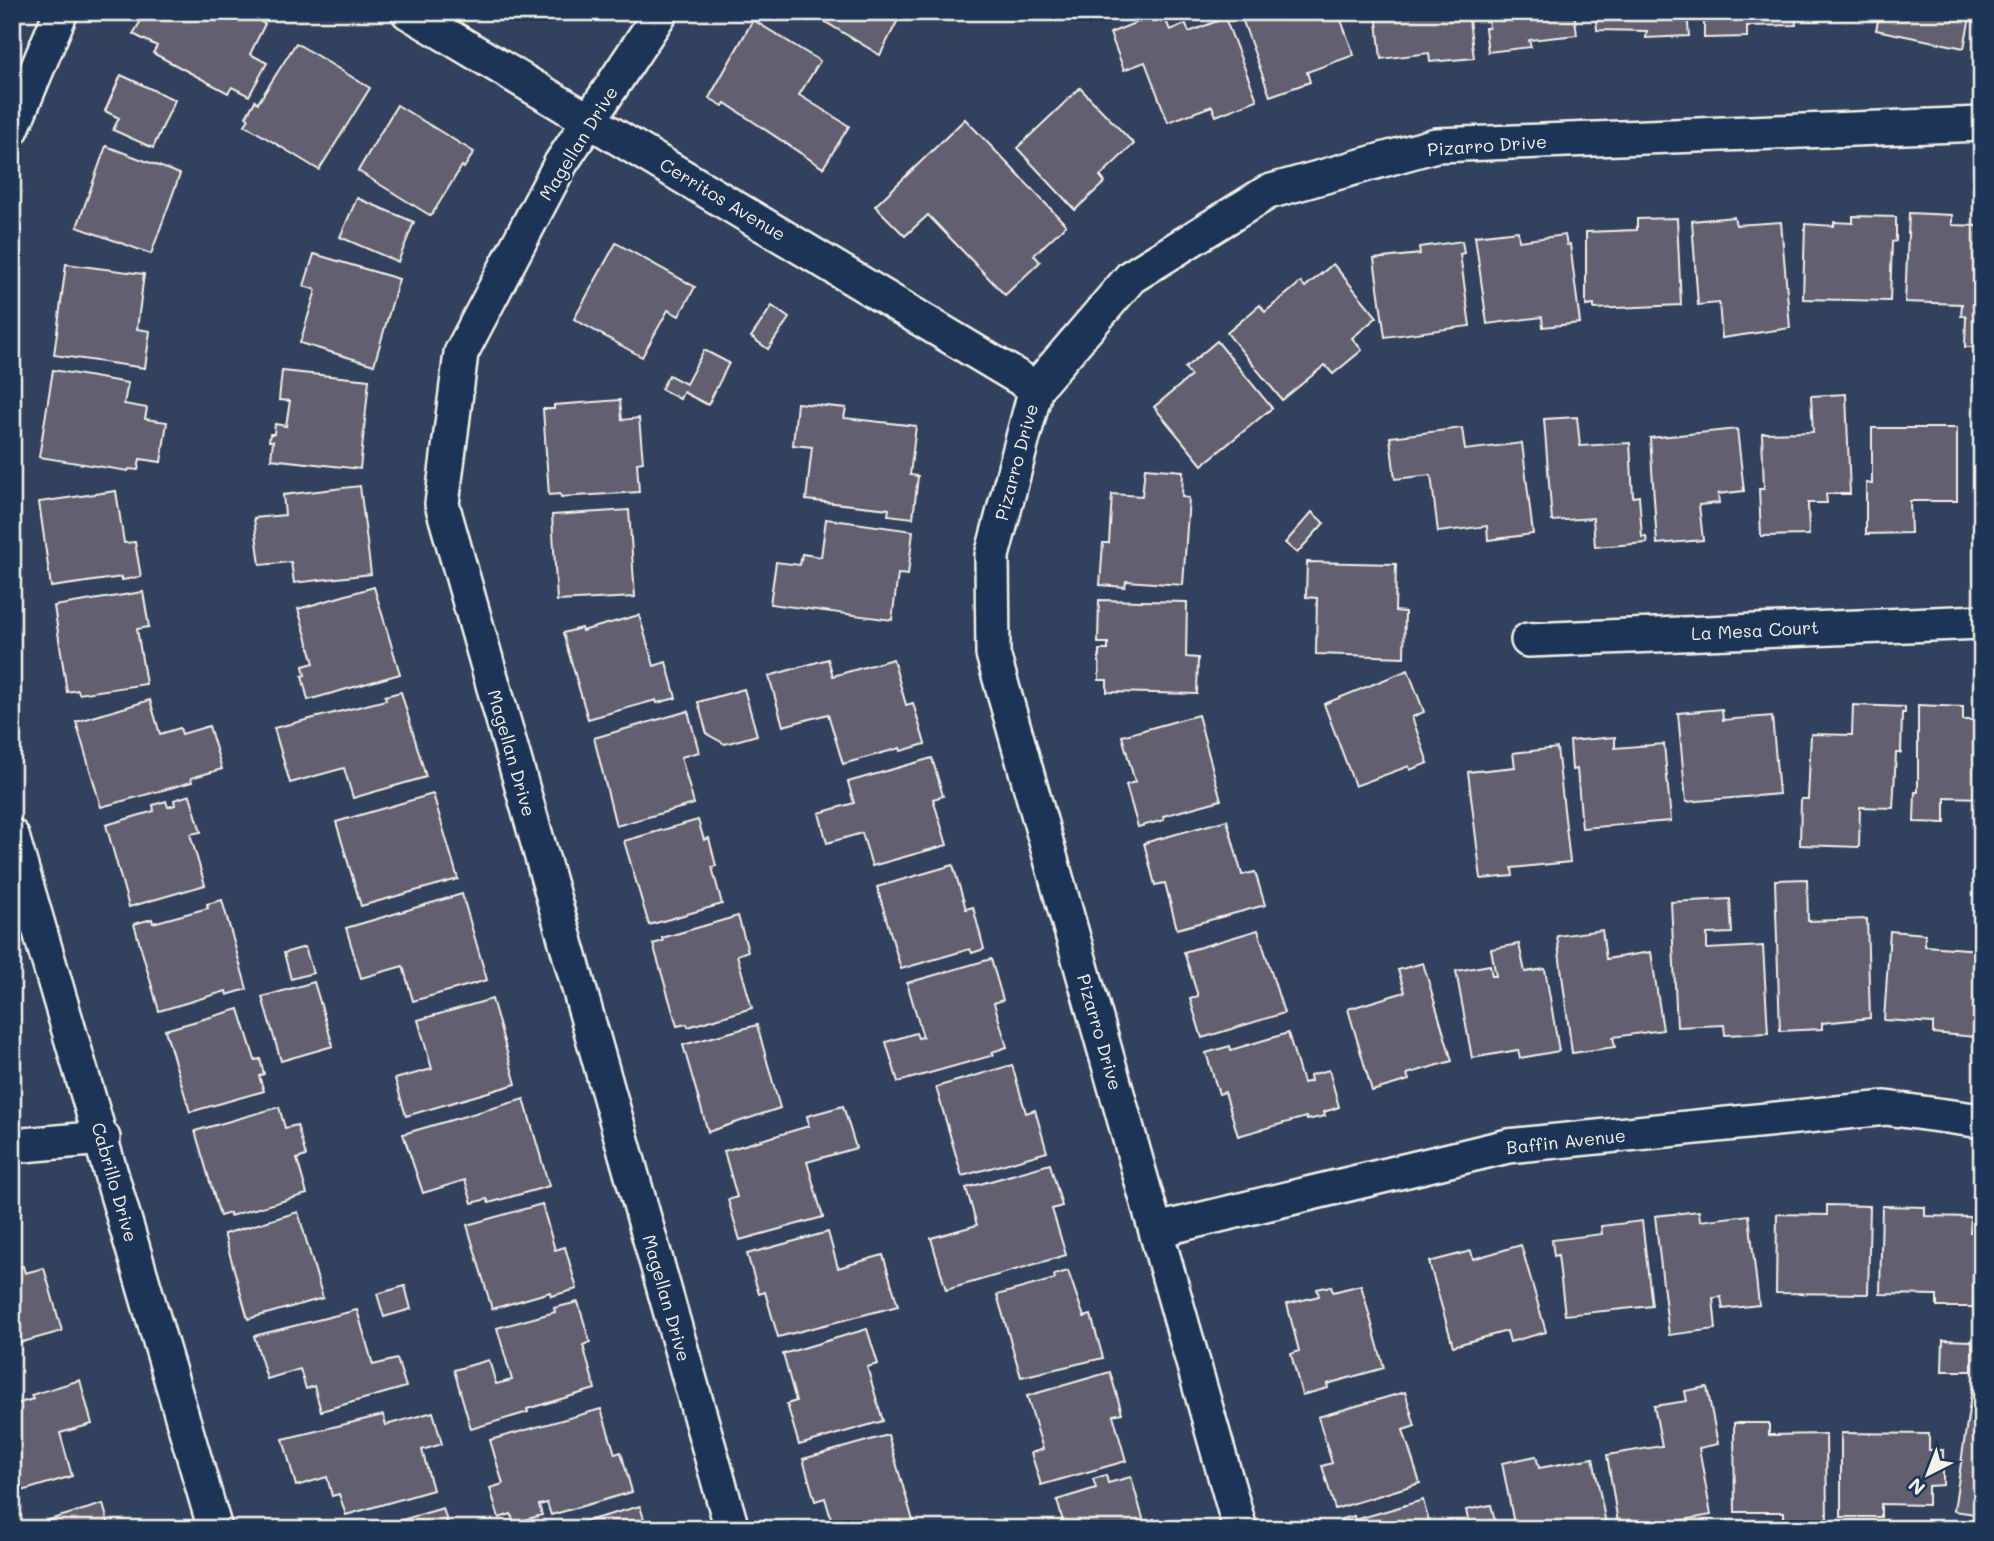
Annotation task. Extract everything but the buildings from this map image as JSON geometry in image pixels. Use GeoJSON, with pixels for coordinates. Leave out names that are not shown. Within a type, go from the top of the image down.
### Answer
{"type":"FeatureCollection","features":[{"type":"Feature","properties":{"kind":"street"},"geometry":{"type":"LineString","coordinates":[[12,129],[61,12]]}},
{"type":"Feature","properties":{"kind":"street","name":"Cerritos Avenue"},"geometry":{"type":"LineString","coordinates":[[408,12],[1036,388]]}},
{"type":"Feature","properties":{"kind":"street","name":"Magellan Drive"},"geometry":{"type":"LineString","coordinates":[[661,12],[592,120],[561,163],[461,353],[442,504],[732,1529]]}},
{"type":"Feature","properties":{"kind":"street","name":"Pizarro Drive"},"geometry":{"type":"LineString","coordinates":[[1240,1529],[993,654],[992,556],[1036,388],[1131,277],[1268,192],[1436,145],[1982,124]]}},
{"type":"Feature","properties":{"kind":"street","name":"La Mesa Court"},"geometry":{"type":"LineString","coordinates":[[1528,640],[1982,622]]}},
{"type":"Feature","properties":{"kind":"street","name":"Cabrillo Drive"},"geometry":{"type":"LineString","coordinates":[[12,836],[103,1138],[215,1529]]}},
{"type":"Feature","properties":{"kind":"street","name":"Baffin Avenue"},"geometry":{"type":"LineString","coordinates":[[1157,1230],[1508,1146],[1886,1108],[1982,1121]]}},
{"type":"Feature","properties":{"kind":"street"},"geometry":{"type":"LineString","coordinates":[[12,1146],[103,1138]]}}]}
